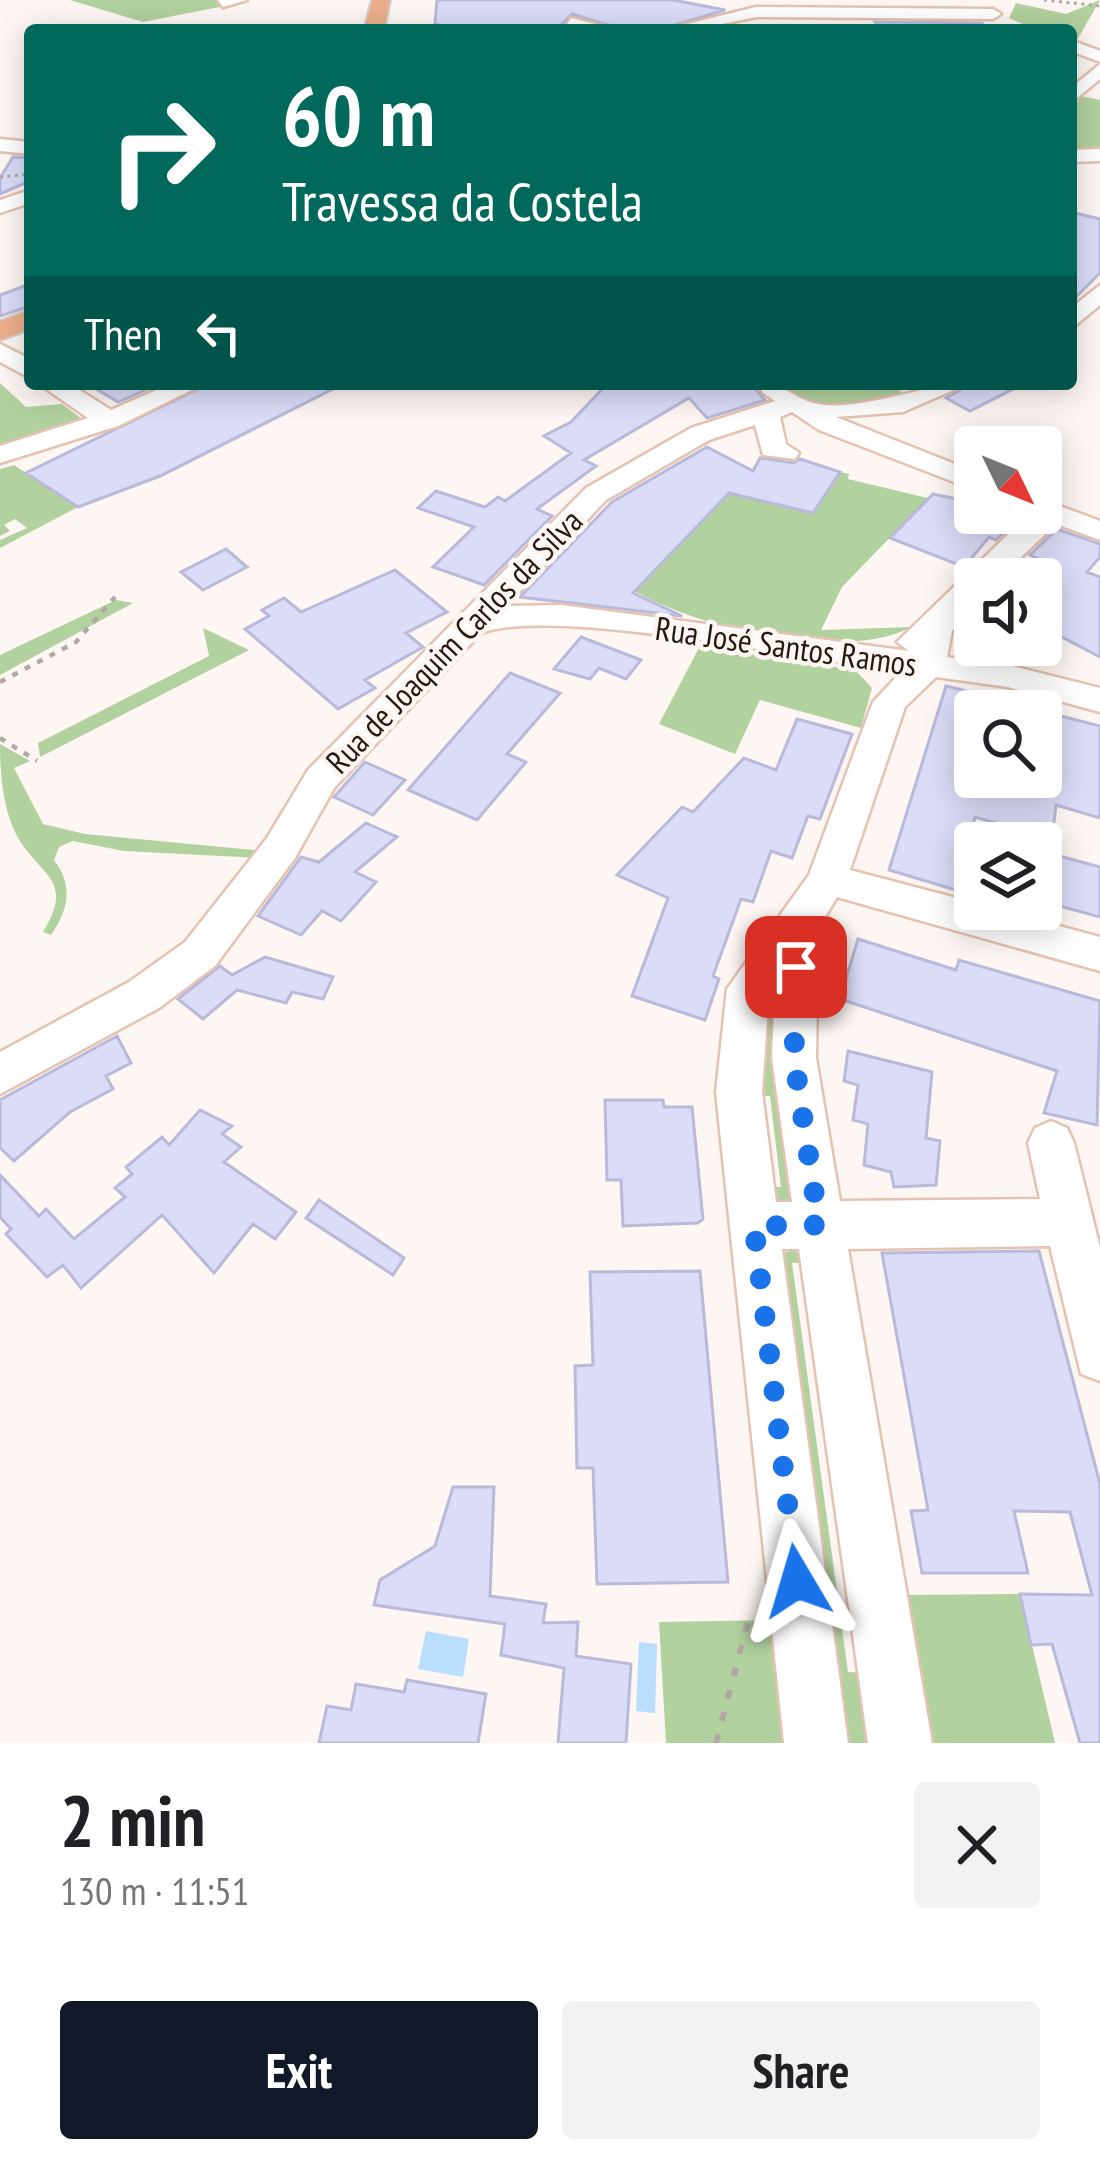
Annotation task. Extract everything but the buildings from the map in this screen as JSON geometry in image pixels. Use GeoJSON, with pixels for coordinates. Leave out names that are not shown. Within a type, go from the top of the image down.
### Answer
{"type":"FeatureCollection","features":[{"type":"Feature","properties":{"kind":"street"},"geometry":{"type":"LineString","coordinates":[[572,24],[585,6]]}},
{"type":"Feature","properties":{"kind":"street"},"geometry":{"type":"LineString","coordinates":[[693,24],[726,15],[889,13],[937,7],[1000,14]]}},
{"type":"Feature","properties":{"kind":"street"},"geometry":{"type":"LineString","coordinates":[[788,12],[792,24]]}},
{"type":"Feature","properties":{"kind":"street"},"geometry":{"type":"LineString","coordinates":[[889,13],[895,24]]}},
{"type":"Feature","properties":{"kind":"street"},"geometry":{"type":"LineString","coordinates":[[1077,92],[1100,69]]}},
{"type":"Feature","properties":{"kind":"street"},"geometry":{"type":"LineString","coordinates":[[1077,315],[1100,292]]}},
{"type":"Feature","properties":{"kind":"street"},"geometry":{"type":"LineString","coordinates":[[62,390],[110,420]]}},
{"type":"Feature","properties":{"kind":"street"},"geometry":{"type":"LineString","coordinates":[[0,455],[110,420],[178,390]]}},
{"type":"Feature","properties":{"kind":"street","name":"Rua de Joaquim Carlos da Silva"},"geometry":{"type":"LineString","coordinates":[[0,1074],[144,995],[200,954],[281,848],[321,779],[596,494],[666,451],[783,402],[904,404],[939,390]]}},
{"type":"Feature","properties":{"kind":"street"},"geometry":{"type":"LineString","coordinates":[[785,453],[773,449],[783,402],[881,448],[954,474]]}},
{"type":"Feature","properties":{"kind":"street"},"geometry":{"type":"LineString","coordinates":[[1062,516],[1100,531]]}},
{"type":"Feature","properties":{"kind":"street"},"geometry":{"type":"LineString","coordinates":[[1000,558],[1023,534]]}},
{"type":"Feature","properties":{"kind":"street"},"geometry":{"type":"LineString","coordinates":[[890,702],[884,660],[935,628],[954,608]]}},
{"type":"Feature","properties":{"kind":"street","name":"Rua José Santos Ramos"},"geometry":{"type":"LineString","coordinates":[[472,625],[490,617],[542,613],[1008,676],[1100,700]]}},
{"type":"Feature","properties":{"kind":"street"},"geometry":{"type":"LineString","coordinates":[[816,1743],[739,1092],[741,1020],[748,988],[798,928],[827,879],[890,702],[928,666],[935,628]]}},
{"type":"Feature","properties":{"kind":"street"},"geometry":{"type":"LineString","coordinates":[[827,879],[1100,954]]}},
{"type":"Feature","properties":{"kind":"street"},"geometry":{"type":"LineString","coordinates":[[798,928],[794,1058],[899,1743]]}},
{"type":"Feature","properties":{"kind":"street"},"geometry":{"type":"LineString","coordinates":[[1051,1143],[1100,1355]]}},
{"type":"Feature","properties":{"kind":"street"},"geometry":{"type":"LineString","coordinates":[[754,1226],[1066,1222]]}},
{"type":"Feature","properties":{"kind":"path"},"geometry":{"type":"LineString","coordinates":[[1044,0],[1100,6]]}},
{"type":"Feature","properties":{"kind":"path"},"geometry":{"type":"LineString","coordinates":[[0,682],[76,642],[115,597]]}},
{"type":"Feature","properties":{"kind":"path"},"geometry":{"type":"LineString","coordinates":[[0,738],[37,761]]}},
{"type":"Feature","properties":{"kind":"path"},"geometry":{"type":"LineString","coordinates":[[716,1743],[748,1622]]}},
{"type":"Feature","properties":{"kind":"green space"},"geometry":{"type":"Polygon","coordinates":[[[70,0],[218,0],[229,5],[143,22],[70,0]]]}},
{"type":"Feature","properties":{"kind":"green space"},"geometry":{"type":"Polygon","coordinates":[[[1100,0],[1077,40],[1077,24],[1022,24],[1009,18],[1016,3],[1066,14],[1100,0]]]}},
{"type":"Feature","properties":{"kind":"green space"},"geometry":{"type":"Polygon","coordinates":[[[1081,96],[1100,100],[1100,152],[1077,151],[1081,96]]]}},
{"type":"Feature","properties":{"kind":"green space"},"geometry":{"type":"Polygon","coordinates":[[[0,383],[26,407],[62,404],[82,419],[0,447],[0,383]]]}},
{"type":"Feature","properties":{"kind":"green space"},"geometry":{"type":"Polygon","coordinates":[[[785,390],[899,390],[905,394],[839,406],[785,390]]]}},
{"type":"Feature","properties":{"kind":"green space"},"geometry":{"type":"Polygon","coordinates":[[[14,465],[78,507],[0,548],[0,540],[27,528],[15,519],[4,525],[10,531],[0,536],[0,469],[14,465]]]}},
{"type":"Feature","properties":{"kind":"green space"},"geometry":{"type":"Polygon","coordinates":[[[839,472],[849,474],[848,479],[940,501],[927,531],[904,523],[842,587],[821,630],[912,627],[881,638],[846,642],[769,636],[694,617],[634,591],[729,493],[766,502],[839,472]]]}},
{"type":"Feature","properties":{"kind":"green space"},"geometry":{"type":"Polygon","coordinates":[[[116,600],[133,603],[0,675],[0,655],[116,600]]]}},
{"type":"Feature","properties":{"kind":"green space"},"geometry":{"type":"Polygon","coordinates":[[[203,628],[249,650],[40,757],[38,743],[209,656],[203,628]]]}},
{"type":"Feature","properties":{"kind":"green space"},"geometry":{"type":"Polygon","coordinates":[[[700,646],[855,670],[872,688],[861,728],[760,700],[735,754],[659,724],[700,646]]]}},
{"type":"Feature","properties":{"kind":"green space"},"geometry":{"type":"Polygon","coordinates":[[[0,744],[30,761],[14,768],[43,824],[85,834],[263,851],[259,858],[124,851],[73,841],[59,847],[54,860],[64,879],[65,907],[51,935],[43,932],[56,900],[55,888],[12,826],[3,791],[0,744]]]}},
{"type":"Feature","properties":{"kind":"green space"},"geometry":{"type":"Polygon","coordinates":[[[766,998],[778,1001],[791,1204],[776,1204],[768,1187],[781,1187],[770,1096],[757,1096],[766,998]]]}},
{"type":"Feature","properties":{"kind":"green space"},"geometry":{"type":"Polygon","coordinates":[[[795,1250],[805,1262],[792,1263],[848,1672],[865,1673],[874,1743],[840,1743],[780,1254],[795,1250]]]}},
{"type":"Feature","properties":{"kind":"green space"},"geometry":{"type":"Polygon","coordinates":[[[1020,1594],[1055,1743],[925,1743],[900,1595],[1020,1594]]]}},
{"type":"Feature","properties":{"kind":"green space"},"geometry":{"type":"Polygon","coordinates":[[[778,1620],[792,1743],[666,1743],[659,1622],[778,1620]]]}},
{"type":"Feature","properties":{"kind":"water"},"geometry":{"type":"Polygon","coordinates":[[[426,1631],[469,1639],[463,1677],[418,1669],[426,1631]]]}},
{"type":"Feature","properties":{"kind":"water"},"geometry":{"type":"Polygon","coordinates":[[[639,1642],[657,1644],[655,1713],[636,1711],[639,1642]]]}},
{"type":"Feature","properties":{"kind":"route"},"geometry":{"type":"LineString","coordinates":[[796,967],[794,1058],[819,1225],[754,1226],[797,1581]]}}]}
